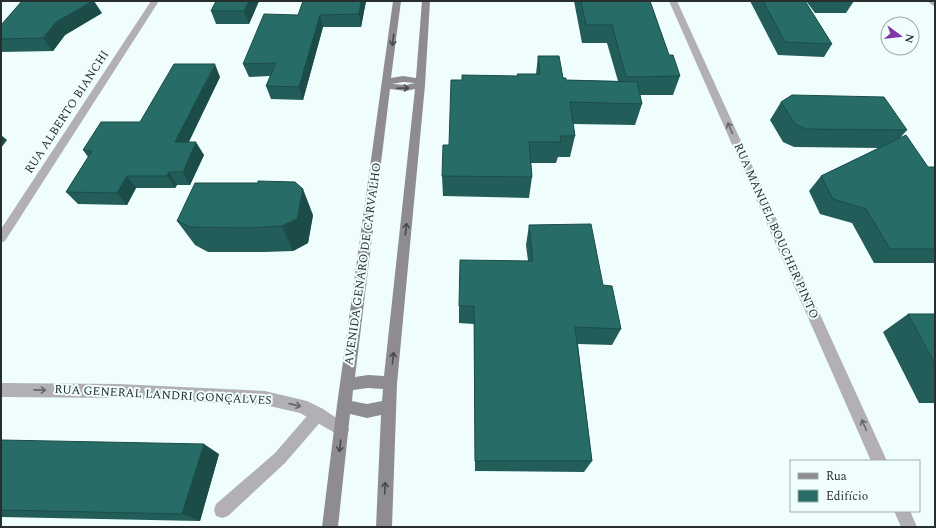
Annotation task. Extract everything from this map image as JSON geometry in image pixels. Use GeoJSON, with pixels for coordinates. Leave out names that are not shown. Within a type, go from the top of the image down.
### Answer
{"type":"FeatureCollection","features":[{"type":"Feature","properties":{"kind":"street","name":"RUA ALBERTO BIANCHI"},"geometry":{"type":"LineString","coordinates":[[1,238],[155,1]]}},
{"type":"Feature","properties":{"kind":"street","name":"AVENIDA GENARO DE CARVALHO"},"geometry":{"type":"LineString","coordinates":[[330,527],[344,405],[397,1]]}},
{"type":"Feature","properties":{"kind":"street"},"geometry":{"type":"LineString","coordinates":[[384,527],[390,384],[420,83],[426,1]]}},
{"type":"Feature","properties":{"kind":"street","name":"RUA MANUEL BOUCHER PINTO"},"geometry":{"type":"LineString","coordinates":[[673,1],[880,460]]}},
{"type":"Feature","properties":{"kind":"street"},"geometry":{"type":"LineString","coordinates":[[931,1],[935,5]]}},
{"type":"Feature","properties":{"kind":"street"},"geometry":{"type":"LineString","coordinates":[[387,84],[406,88],[420,83]]}},
{"type":"Feature","properties":{"kind":"street"},"geometry":{"type":"LineString","coordinates":[[347,386],[360,382],[371,381],[381,381],[390,384]]}},
{"type":"Feature","properties":{"kind":"street","name":"RUA GENERAL LANDRI GONÇALVES"},"geometry":{"type":"LineString","coordinates":[[1,390],[119,391],[265,398],[302,406],[318,414],[342,430]]}},
{"type":"Feature","properties":{"kind":"street"},"geometry":{"type":"LineString","coordinates":[[344,405],[366,412],[377,411],[389,405]]}},
{"type":"Feature","properties":{"kind":"street"},"geometry":{"type":"LineString","coordinates":[[222,510],[280,458],[318,414]]}},
{"type":"Feature","properties":{"kind":"street"},"geometry":{"type":"LineString","coordinates":[[902,512],[909,527]]}},
{"type":"Feature","properties":{"kind":"building"},"geometry":{"type":"Polygon","coordinates":[[[22,1],[92,1],[56,22],[43,38],[1,39],[1,25],[22,1]]]}},
{"type":"Feature","properties":{"kind":"building"},"geometry":{"type":"Polygon","coordinates":[[[216,1],[249,1],[244,11],[211,11],[216,1]]]}},
{"type":"Feature","properties":{"kind":"building"},"geometry":{"type":"Polygon","coordinates":[[[303,1],[361,1],[359,14],[320,15],[299,87],[266,86],[276,63],[243,64],[264,14],[298,15],[303,1]]]}},
{"type":"Feature","properties":{"kind":"building"},"geometry":{"type":"Polygon","coordinates":[[[581,1],[650,1],[669,55],[673,55],[680,76],[626,77],[612,25],[586,25],[581,1]]]}},
{"type":"Feature","properties":{"kind":"building"},"geometry":{"type":"Polygon","coordinates":[[[763,1],[805,1],[832,44],[785,42],[763,1]]]}},
{"type":"Feature","properties":{"kind":"building"},"geometry":{"type":"Polygon","coordinates":[[[538,56],[559,56],[563,78],[566,78],[566,80],[637,82],[642,104],[570,102],[575,136],[560,136],[561,142],[529,142],[532,177],[442,176],[443,145],[449,145],[451,80],[462,80],[462,75],[518,76],[517,74],[540,74],[538,56]]]}},
{"type":"Feature","properties":{"kind":"building"},"geometry":{"type":"Polygon","coordinates":[[[174,64],[215,64],[175,142],[196,142],[183,172],[169,172],[167,176],[127,176],[117,193],[66,192],[92,151],[83,150],[101,122],[140,122],[174,64]]]}},
{"type":"Feature","properties":{"kind":"building"},"geometry":{"type":"Polygon","coordinates":[[[792,95],[884,97],[907,130],[806,129],[795,124],[781,102],[792,95]]]}},
{"type":"Feature","properties":{"kind":"building"},"geometry":{"type":"Polygon","coordinates":[[[906,135],[928,167],[935,167],[935,249],[890,249],[866,209],[833,199],[821,176],[906,135]]]}},
{"type":"Feature","properties":{"kind":"building"},"geometry":{"type":"Polygon","coordinates":[[[258,181],[295,182],[303,189],[297,219],[282,226],[250,228],[191,227],[177,221],[195,183],[258,183],[258,181]]]}},
{"type":"Feature","properties":{"kind":"building"},"geometry":{"type":"Polygon","coordinates":[[[591,224],[603,285],[612,286],[621,329],[575,327],[592,461],[475,461],[474,306],[459,306],[460,260],[533,261],[529,225],[591,224]]]}},
{"type":"Feature","properties":{"kind":"building"},"geometry":{"type":"Polygon","coordinates":[[[908,314],[935,314],[935,364],[908,314]]]}},
{"type":"Feature","properties":{"kind":"building"},"geometry":{"type":"Polygon","coordinates":[[[1,440],[204,444],[182,514],[1,510],[1,440]]]}}]}
